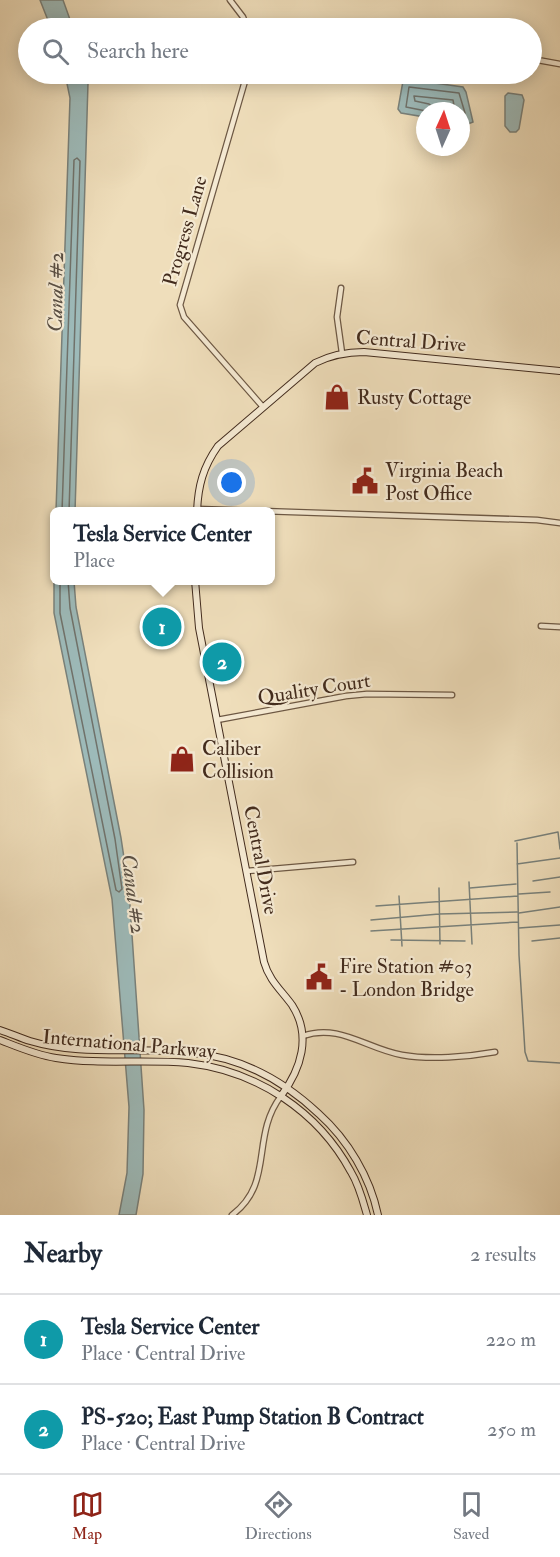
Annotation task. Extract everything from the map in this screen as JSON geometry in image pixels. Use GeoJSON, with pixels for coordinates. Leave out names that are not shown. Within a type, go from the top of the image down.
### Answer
{"type":"FeatureCollection","features":[{"type":"Feature","properties":{"kind":"street"},"geometry":{"type":"LineString","coordinates":[[230,0],[243,18]]}},
{"type":"Feature","properties":{"kind":"street"},"geometry":{"type":"LineString","coordinates":[[542,61],[560,64]]}},
{"type":"Feature","properties":{"kind":"street","name":"Progress Lane"},"geometry":{"type":"LineString","coordinates":[[244,84],[180,305],[184,317],[263,407]]}},
{"type":"Feature","properties":{"kind":"street"},"geometry":{"type":"LineString","coordinates":[[340,288],[337,317],[342,353]]}},
{"type":"Feature","properties":{"kind":"street","name":"Central Drive"},"geometry":{"type":"LineString","coordinates":[[197,507],[198,485],[210,457],[218,446],[315,363],[342,353],[364,352],[560,371]]}},
{"type":"Feature","properties":{"kind":"street"},"geometry":{"type":"LineString","coordinates":[[275,512],[537,520],[560,523]]}},
{"type":"Feature","properties":{"kind":"street","name":"Central Drive"},"geometry":{"type":"LineString","coordinates":[[196,585],[200,628],[267,973],[296,1013],[303,1036],[303,1050],[298,1067],[281,1096]]}},
{"type":"Feature","properties":{"kind":"street"},"geometry":{"type":"LineString","coordinates":[[541,626],[560,627]]}},
{"type":"Feature","properties":{"kind":"street","name":"Quality Court"},"geometry":{"type":"LineString","coordinates":[[217,720],[348,695],[452,695]]}},
{"type":"Feature","properties":{"kind":"street"},"geometry":{"type":"LineString","coordinates":[[247,871],[353,862]]}},
{"type":"Feature","properties":{"kind":"street","name":"International Parkway"},"geometry":{"type":"LineString","coordinates":[[0,1030],[30,1041],[54,1046],[114,1051],[196,1053],[250,1067],[288,1087],[324,1118],[343,1140],[358,1163],[372,1193],[378,1215]]}},
{"type":"Feature","properties":{"kind":"street"},"geometry":{"type":"LineString","coordinates":[[303,1036],[320,1032],[340,1034],[389,1052],[413,1057],[470,1056],[495,1052]]}},
{"type":"Feature","properties":{"kind":"street","name":"International Parkway"},"geometry":{"type":"LineString","coordinates":[[0,1040],[29,1052],[55,1058],[187,1063],[222,1069],[248,1078],[281,1096],[308,1117],[337,1149],[352,1174],[367,1215]]}},
{"type":"Feature","properties":{"kind":"street"},"geometry":{"type":"LineString","coordinates":[[231,1215],[248,1199],[257,1182],[266,1121],[281,1096]]}},
{"type":"Feature","properties":{"kind":"water"},"geometry":{"type":"Polygon","coordinates":[[[40,0],[63,0],[69,18],[47,18],[40,0]]]}},
{"type":"Feature","properties":{"kind":"water"},"geometry":{"type":"Polygon","coordinates":[[[67,84],[88,84],[75,507],[56,507],[70,98],[67,84]]]}},
{"type":"Feature","properties":{"kind":"water"},"geometry":{"type":"Polygon","coordinates":[[[402,84],[442,84],[463,87],[466,92],[468,102],[416,102],[416,116],[401,113],[398,109],[402,84]]]}},
{"type":"Feature","properties":{"kind":"water"},"geometry":{"type":"Polygon","coordinates":[[[508,93],[522,95],[524,100],[519,129],[516,132],[510,132],[505,126],[505,96],[508,93]]]}},
{"type":"Feature","properties":{"kind":"water"},"geometry":{"type":"Polygon","coordinates":[[[54,585],[74,585],[76,607],[121,838],[129,891],[144,1110],[143,1174],[136,1215],[119,1215],[127,1173],[129,1107],[112,899],[54,613],[54,585]]]}},
{"type":"Feature","properties":{"kind":"waterway"},"geometry":{"type":"LineString","coordinates":[[515,841],[558,832],[560,849]]}},
{"type":"Feature","properties":{"kind":"waterway"},"geometry":{"type":"LineString","coordinates":[[517,843],[519,955],[525,1052],[528,1061],[560,1063]]}},
{"type":"Feature","properties":{"kind":"waterway"},"geometry":{"type":"LineString","coordinates":[[517,864],[560,858]]}},
{"type":"Feature","properties":{"kind":"waterway"},"geometry":{"type":"LineString","coordinates":[[533,881],[560,877]]}},
{"type":"Feature","properties":{"kind":"waterway"},"geometry":{"type":"LineString","coordinates":[[469,882],[472,944]]}},
{"type":"Feature","properties":{"kind":"waterway"},"geometry":{"type":"LineString","coordinates":[[470,888],[516,884]]}},
{"type":"Feature","properties":{"kind":"waterway"},"geometry":{"type":"LineString","coordinates":[[439,888],[440,944]]}},
{"type":"Feature","properties":{"kind":"waterway"},"geometry":{"type":"LineString","coordinates":[[519,894],[550,892]]}},
{"type":"Feature","properties":{"kind":"waterway"},"geometry":{"type":"LineString","coordinates":[[399,896],[402,946]]}},
{"type":"Feature","properties":{"kind":"waterway"},"geometry":{"type":"LineString","coordinates":[[376,906],[518,896]]}},
{"type":"Feature","properties":{"kind":"waterway"},"geometry":{"type":"LineString","coordinates":[[519,913],[560,907]]}},
{"type":"Feature","properties":{"kind":"waterway"},"geometry":{"type":"LineString","coordinates":[[371,920],[439,914],[517,912]]}},
{"type":"Feature","properties":{"kind":"waterway"},"geometry":{"type":"LineString","coordinates":[[371,931],[518,922]]}},
{"type":"Feature","properties":{"kind":"waterway"},"geometry":{"type":"LineString","coordinates":[[519,928],[560,925]]}},
{"type":"Feature","properties":{"kind":"waterway"},"geometry":{"type":"LineString","coordinates":[[532,941],[560,938]]}},
{"type":"Feature","properties":{"kind":"waterway"},"geometry":{"type":"LineString","coordinates":[[391,940],[465,941]]}},
{"type":"Feature","properties":{"kind":"place","name":"Rusty Cottage"},"geometry":{"type":"Point","coordinates":[337,397]}},
{"type":"Feature","properties":{"kind":"place","name":"Virginia Beach Post Office"},"geometry":{"type":"Point","coordinates":[365,481]}},
{"type":"Feature","properties":{"kind":"place","name":"Tesla Service Center"},"geometry":{"type":"Point","coordinates":[162,627]}},
{"type":"Feature","properties":{"kind":"place","name":"PS-520; East Pump Station B Contract"},"geometry":{"type":"Point","coordinates":[222,662]}},
{"type":"Feature","properties":{"kind":"place","name":"Caliber Collision"},"geometry":{"type":"Point","coordinates":[182,759]}},
{"type":"Feature","properties":{"kind":"place","name":"Fire Station #03 - London Bridge"},"geometry":{"type":"Point","coordinates":[319,977]}},
{"type":"Feature","properties":{"kind":"water label","name":"Canal #2"},"geometry":{"type":"Point","coordinates":[56,292]}},
{"type":"Feature","properties":{"kind":"water label","name":"Canal #2"},"geometry":{"type":"Point","coordinates":[133,894]}}]}
